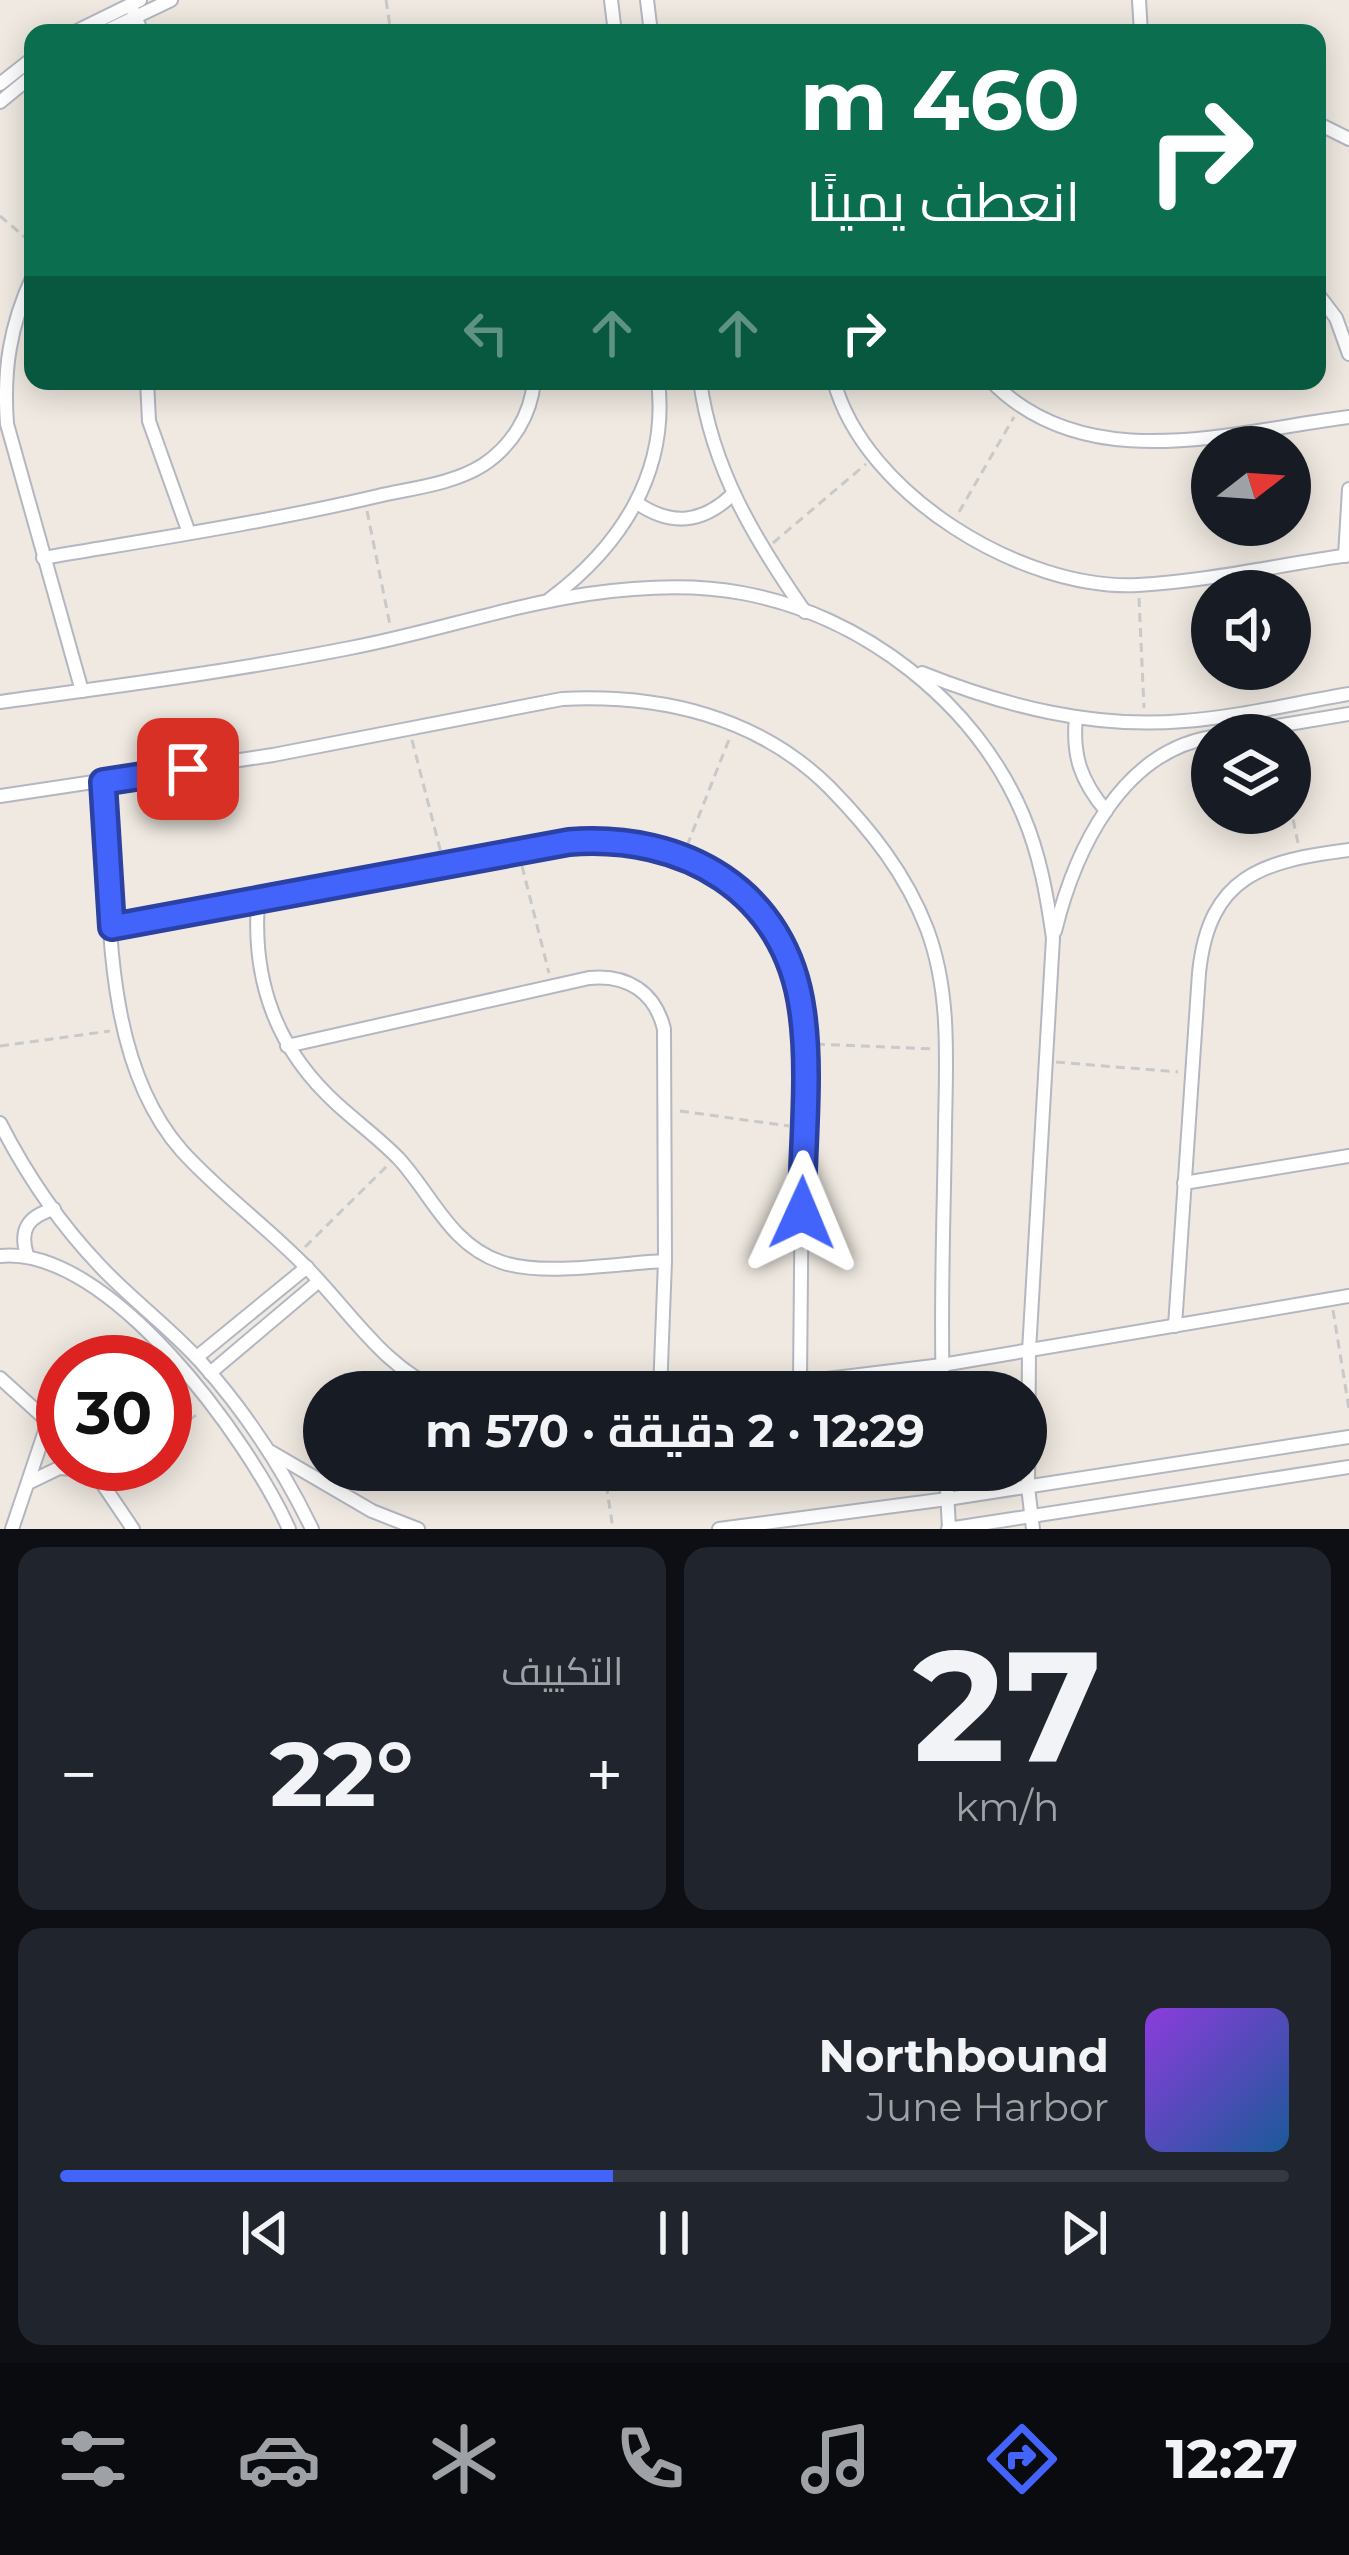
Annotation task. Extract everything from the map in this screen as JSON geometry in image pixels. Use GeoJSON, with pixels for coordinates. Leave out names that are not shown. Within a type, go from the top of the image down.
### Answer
{"type":"FeatureCollection","features":[{"type":"Feature","properties":{"kind":"street"},"geometry":{"type":"LineString","coordinates":[[94,24],[135,7],[171,0]]}},
{"type":"Feature","properties":{"kind":"street"},"geometry":{"type":"LineString","coordinates":[[0,84],[24,65]]}},
{"type":"Feature","properties":{"kind":"street"},"geometry":{"type":"LineString","coordinates":[[0,102],[24,82]]}},
{"type":"Feature","properties":{"kind":"street"},"geometry":{"type":"LineString","coordinates":[[24,295],[8,345],[4,384],[11,443],[82,691]]}},
{"type":"Feature","properties":{"kind":"street"},"geometry":{"type":"LineString","coordinates":[[1326,305],[1349,354]]}},
{"type":"Feature","properties":{"kind":"street"},"geometry":{"type":"LineString","coordinates":[[147,390],[149,421],[189,533]]}},
{"type":"Feature","properties":{"kind":"street"},"geometry":{"type":"LineString","coordinates":[[44,558],[364,500],[448,480],[482,465],[510,440],[521,424],[531,390]]}},
{"type":"Feature","properties":{"kind":"street"},"geometry":{"type":"LineString","coordinates":[[545,603],[582,576],[613,542],[637,503],[654,460],[662,413],[659,390]]}},
{"type":"Feature","properties":{"kind":"street"},"geometry":{"type":"LineString","coordinates":[[702,390],[716,452],[733,494],[806,613]]}},
{"type":"Feature","properties":{"kind":"street"},"geometry":{"type":"LineString","coordinates":[[837,390],[844,412],[872,459],[898,484],[952,524],[1014,557],[1054,573],[1096,582],[1138,585],[1347,556],[1349,489]]}},
{"type":"Feature","properties":{"kind":"street"},"geometry":{"type":"LineString","coordinates":[[1001,390],[1020,406],[1075,433],[1132,442],[1349,417]]}},
{"type":"Feature","properties":{"kind":"street"},"geometry":{"type":"LineString","coordinates":[[637,503],[655,515],[698,518],[733,494]]}},
{"type":"Feature","properties":{"kind":"street"},"geometry":{"type":"LineString","coordinates":[[0,702],[226,672],[588,594],[678,589],[742,593],[806,613],[859,637],[909,668],[970,692],[1076,717],[1189,721],[1349,694]]}},
{"type":"Feature","properties":{"kind":"street"},"geometry":{"type":"LineString","coordinates":[[909,668],[976,734],[1010,787],[1034,845],[1053,938]]}},
{"type":"Feature","properties":{"kind":"street"},"geometry":{"type":"LineString","coordinates":[[0,796],[410,730],[523,706],[601,697],[679,706],[735,724],[787,752],[871,832],[894,863],[913,896],[939,969],[946,1050],[942,1371]]}},
{"type":"Feature","properties":{"kind":"street"},"geometry":{"type":"LineString","coordinates":[[1311,720],[1349,714]]}},
{"type":"Feature","properties":{"kind":"street"},"geometry":{"type":"LineString","coordinates":[[1076,717],[1078,768],[1106,811]]}},
{"type":"Feature","properties":{"kind":"street"},"geometry":{"type":"LineString","coordinates":[[1029,1371],[1053,938],[1064,893],[1082,850],[1135,775],[1170,749],[1191,743]]}},
{"type":"Feature","properties":{"kind":"street"},"geometry":{"type":"LineString","coordinates":[[103,782],[123,1029],[148,1102],[183,1151],[307,1267],[407,1371]]}},
{"type":"Feature","properties":{"kind":"street"},"geometry":{"type":"LineString","coordinates":[[112,927],[611,838],[683,855],[741,892],[783,946],[796,979],[804,1043],[800,1371]]}},
{"type":"Feature","properties":{"kind":"street"},"geometry":{"type":"LineString","coordinates":[[1175,1326],[1202,945],[1211,918],[1248,876],[1274,863],[1349,850]]}},
{"type":"Feature","properties":{"kind":"street"},"geometry":{"type":"LineString","coordinates":[[258,902],[255,939],[260,977],[270,1013],[287,1046],[335,1102],[397,1157],[458,1236],[479,1253],[504,1264],[531,1268],[665,1261]]}},
{"type":"Feature","properties":{"kind":"street"},"geometry":{"type":"LineString","coordinates":[[287,1046],[604,976],[644,992],[664,1029],[661,1371]]}},
{"type":"Feature","properties":{"kind":"street"},"geometry":{"type":"LineString","coordinates":[[0,1123],[54,1209],[101,1268],[210,1373],[267,1450],[312,1529]]}},
{"type":"Feature","properties":{"kind":"street"},"geometry":{"type":"LineString","coordinates":[[1184,1183],[1349,1156]]}},
{"type":"Feature","properties":{"kind":"street"},"geometry":{"type":"LineString","coordinates":[[27,1255],[26,1225],[37,1214],[54,1209]]}},
{"type":"Feature","properties":{"kind":"street"},"geometry":{"type":"LineString","coordinates":[[0,1256],[27,1255],[76,1272],[156,1342],[242,1442],[289,1529]]}},
{"type":"Feature","properties":{"kind":"street"},"geometry":{"type":"LineString","coordinates":[[197,1358],[307,1267]]}},
{"type":"Feature","properties":{"kind":"street"},"geometry":{"type":"LineString","coordinates":[[210,1373],[319,1281]]}},
{"type":"Feature","properties":{"kind":"street"},"geometry":{"type":"LineString","coordinates":[[892,1371],[1029,1352],[1349,1295]]}},
{"type":"Feature","properties":{"kind":"street"},"geometry":{"type":"LineString","coordinates":[[0,1378],[36,1409]]}},
{"type":"Feature","properties":{"kind":"street"},"geometry":{"type":"LineString","coordinates":[[1047,1484],[1349,1437]]}},
{"type":"Feature","properties":{"kind":"street"},"geometry":{"type":"LineString","coordinates":[[267,1450],[409,1528]]}},
{"type":"Feature","properties":{"kind":"street"},"geometry":{"type":"LineString","coordinates":[[27,1529],[14,1523],[36,1457]]}},
{"type":"Feature","properties":{"kind":"street"},"geometry":{"type":"LineString","coordinates":[[947,1491],[949,1529],[1031,1523],[1349,1467]]}},
{"type":"Feature","properties":{"kind":"street"},"geometry":{"type":"LineString","coordinates":[[27,1483],[36,1479]]}},
{"type":"Feature","properties":{"kind":"street"},"geometry":{"type":"LineString","coordinates":[[109,1491],[133,1529]]}},
{"type":"Feature","properties":{"kind":"street"},"geometry":{"type":"LineString","coordinates":[[718,1529],[1001,1491]]}},
{"type":"Feature","properties":{"kind":"street"},"geometry":{"type":"LineString","coordinates":[[1028,1491],[1031,1523]]}},
{"type":"Feature","properties":{"kind":"path"},"geometry":{"type":"LineString","coordinates":[[0,216],[24,236]]}},
{"type":"Feature","properties":{"kind":"path"},"geometry":{"type":"LineString","coordinates":[[952,524],[1020,406]]}},
{"type":"Feature","properties":{"kind":"path"},"geometry":{"type":"LineString","coordinates":[[764,550],[872,459]]}},
{"type":"Feature","properties":{"kind":"path"},"geometry":{"type":"LineString","coordinates":[[364,500],[392,639]]}},
{"type":"Feature","properties":{"kind":"path"},"geometry":{"type":"LineString","coordinates":[[1138,585],[1145,722]]}},
{"type":"Feature","properties":{"kind":"path"},"geometry":{"type":"LineString","coordinates":[[683,855],[735,724]]}},
{"type":"Feature","properties":{"kind":"path"},"geometry":{"type":"LineString","coordinates":[[410,730],[444,866]]}},
{"type":"Feature","properties":{"kind":"path"},"geometry":{"type":"LineString","coordinates":[[1296,834],[1301,856]]}},
{"type":"Feature","properties":{"kind":"path"},"geometry":{"type":"LineString","coordinates":[[518,852],[552,986]]}},
{"type":"Feature","properties":{"kind":"path"},"geometry":{"type":"LineString","coordinates":[[0,1046],[123,1029]]}},
{"type":"Feature","properties":{"kind":"path"},"geometry":{"type":"LineString","coordinates":[[804,1043],[946,1050]]}},
{"type":"Feature","properties":{"kind":"path"},"geometry":{"type":"LineString","coordinates":[[1046,1061],[1192,1073]]}},
{"type":"Feature","properties":{"kind":"path"},"geometry":{"type":"LineString","coordinates":[[665,1109],[803,1128]]}},
{"type":"Feature","properties":{"kind":"path"},"geometry":{"type":"LineString","coordinates":[[295,1256],[397,1157]]}},
{"type":"Feature","properties":{"kind":"path"},"geometry":{"type":"LineString","coordinates":[[1332,1299],[1349,1409]]}},
{"type":"Feature","properties":{"kind":"path"},"geometry":{"type":"LineString","coordinates":[[192,1418],[211,1403]]}},
{"type":"Feature","properties":{"kind":"path"},"geometry":{"type":"LineString","coordinates":[[607,1491],[613,1529]]}},
{"type":"Feature","properties":{"kind":"route"},"geometry":{"type":"LineString","coordinates":[[188,769],[103,782],[112,927],[611,838],[653,845],[714,871],[765,917],[796,979],[804,1043],[802,1213]]}}]}
